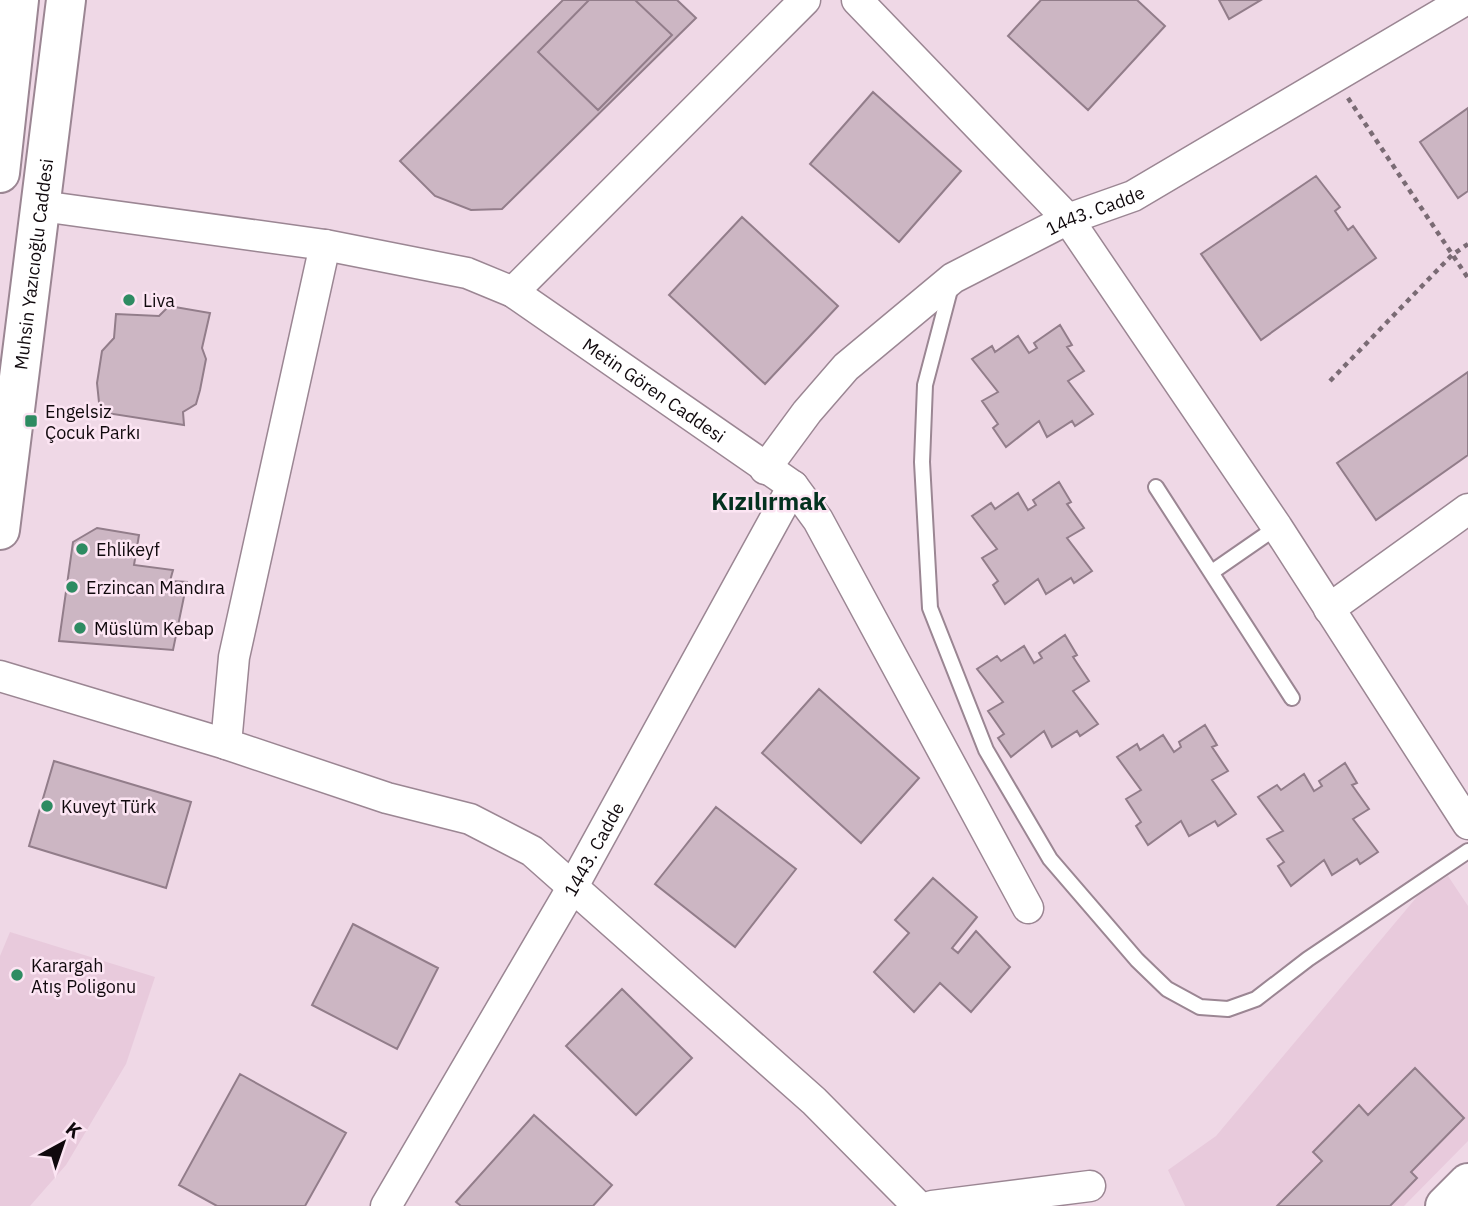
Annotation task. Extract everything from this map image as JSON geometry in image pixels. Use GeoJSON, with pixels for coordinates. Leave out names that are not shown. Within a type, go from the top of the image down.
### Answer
{"type":"FeatureCollection","features":[{"type":"Feature","properties":{"kind":"main road"},"geometry":{"type":"LineString","coordinates":[[0,173],[19,0]]}},
{"type":"Feature","properties":{"kind":"main road","name":"Muhsin Yazıcıoğlu Caddesi"},"geometry":{"type":"LineString","coordinates":[[0,530],[66,0]]}},
{"type":"Feature","properties":{"kind":"main road"},"geometry":{"type":"LineString","coordinates":[[1445,1206],[1468,1183]]}},
{"type":"Feature","properties":{"kind":"street"},"geometry":{"type":"LineString","coordinates":[[513,292],[804,0]]}},
{"type":"Feature","properties":{"kind":"street"},"geometry":{"type":"LineString","coordinates":[[857,0],[1068,219],[1276,527],[1468,824]]}},
{"type":"Feature","properties":{"kind":"street","name":"1443. Cadde"},"geometry":{"type":"LineString","coordinates":[[765,469],[807,412],[846,368],[953,278],[1068,219],[1133,196],[1465,0]]}},
{"type":"Feature","properties":{"kind":"street","name":"Metin Gören Caddesi"},"geometry":{"type":"LineString","coordinates":[[41,206],[218,220],[325,245],[467,273],[513,292],[793,486],[818,520],[1028,908]]}},
{"type":"Feature","properties":{"kind":"street"},"geometry":{"type":"LineString","coordinates":[[226,744],[234,657],[325,245]]}},
{"type":"Feature","properties":{"kind":"street","name":"1443. Cadde"},"geometry":{"type":"LineString","coordinates":[[386,1206],[572,888],[793,486]]}},
{"type":"Feature","properties":{"kind":"street"},"geometry":{"type":"LineString","coordinates":[[1329,609],[1468,509]]}},
{"type":"Feature","properties":{"kind":"street"},"geometry":{"type":"LineString","coordinates":[[0,676],[226,744],[387,798],[470,818],[532,851],[814,1101],[918,1206]]}},
{"type":"Feature","properties":{"kind":"street"},"geometry":{"type":"LineString","coordinates":[[932,1206],[1090,1186]]}},
{"type":"Feature","properties":{"kind":"lane"},"geometry":{"type":"LineString","coordinates":[[953,278],[925,384],[922,462],[930,608],[986,750],[1050,859],[1137,960],[1167,989],[1200,1007],[1228,1009],[1256,999],[1308,959],[1468,851]]}},
{"type":"Feature","properties":{"kind":"lane"},"geometry":{"type":"LineString","coordinates":[[1156,487],[1292,698]]}},
{"type":"Feature","properties":{"kind":"lane"},"geometry":{"type":"LineString","coordinates":[[1212,572],[1276,527]]}},
{"type":"Feature","properties":{"kind":"path"},"geometry":{"type":"LineString","coordinates":[[1334,77],[1468,278]]}},
{"type":"Feature","properties":{"kind":"path"},"geometry":{"type":"LineString","coordinates":[[1330,381],[1452,256],[1468,244]]}},
{"type":"Feature","properties":{"kind":"shaded area"},"geometry":{"type":"Polygon","coordinates":[[[1448,876],[1468,906],[1468,1141],[1404,1206],[1185,1206],[1168,1170],[1216,1136],[1421,892],[1448,876]]]}},
{"type":"Feature","properties":{"kind":"shaded area"},"geometry":{"type":"Polygon","coordinates":[[[10,932],[155,977],[126,1064],[66,1165],[30,1206],[0,1206],[0,956],[10,932]]]}},
{"type":"Feature","properties":{"kind":"building"},"geometry":{"type":"Polygon","coordinates":[[[563,0],[677,0],[696,18],[502,209],[471,210],[435,196],[400,161],[563,0]]]}},
{"type":"Feature","properties":{"kind":"building"},"geometry":{"type":"Polygon","coordinates":[[[589,0],[635,0],[672,35],[598,110],[538,52],[589,0]]]}},
{"type":"Feature","properties":{"kind":"building"},"geometry":{"type":"Polygon","coordinates":[[[1041,0],[1137,0],[1165,26],[1088,110],[1008,36],[1041,0]]]}},
{"type":"Feature","properties":{"kind":"building"},"geometry":{"type":"Polygon","coordinates":[[[1219,0],[1261,0],[1229,19],[1219,0]]]}},
{"type":"Feature","properties":{"kind":"building"},"geometry":{"type":"Polygon","coordinates":[[[873,92],[961,171],[899,242],[810,164],[873,92]]]}},
{"type":"Feature","properties":{"kind":"building"},"geometry":{"type":"Polygon","coordinates":[[[1468,108],[1468,191],[1458,198],[1420,142],[1468,108]]]}},
{"type":"Feature","properties":{"kind":"building"},"geometry":{"type":"Polygon","coordinates":[[[1316,176],[1340,207],[1335,211],[1348,230],[1353,226],[1376,258],[1261,340],[1201,254],[1316,176]]]}},
{"type":"Feature","properties":{"kind":"building"},"geometry":{"type":"Polygon","coordinates":[[[742,217],[838,306],[765,384],[669,295],[742,217]]]}},
{"type":"Feature","properties":{"kind":"building"},"geometry":{"type":"Polygon","coordinates":[[[169,306],[210,313],[202,348],[206,359],[200,390],[196,404],[183,412],[184,425],[100,412],[97,383],[102,351],[114,338],[116,314],[159,316],[169,306]]]}},
{"type":"Feature","properties":{"kind":"building"},"geometry":{"type":"Polygon","coordinates":[[[1060,325],[1072,345],[1067,347],[1084,371],[1068,381],[1093,414],[1075,426],[1072,421],[1047,437],[1039,421],[1006,447],[993,428],[998,424],[982,401],[998,392],[972,359],[992,346],[995,352],[1018,336],[1029,353],[1037,348],[1034,343],[1060,325]]]}},
{"type":"Feature","properties":{"kind":"building"},"geometry":{"type":"Polygon","coordinates":[[[1468,372],[1468,455],[1376,520],[1337,463],[1468,372]]]}},
{"type":"Feature","properties":{"kind":"building"},"geometry":{"type":"Polygon","coordinates":[[[1059,482],[1071,502],[1067,504],[1084,528],[1067,538],[1092,571],[1074,583],[1071,578],[1046,594],[1038,579],[1005,604],[993,585],[998,581],[982,558],[997,549],[972,516],[991,503],[995,509],[1018,493],[1028,510],[1036,505],[1033,500],[1059,482]]]}},
{"type":"Feature","properties":{"kind":"building"},"geometry":{"type":"Polygon","coordinates":[[[97,528],[139,535],[134,565],[173,570],[170,581],[187,582],[173,650],[59,641],[73,542],[97,528]]]}},
{"type":"Feature","properties":{"kind":"building"},"geometry":{"type":"Polygon","coordinates":[[[1065,635],[1077,655],[1073,657],[1089,681],[1073,691],[1098,724],[1080,736],[1077,731],[1052,747],[1044,731],[1011,757],[998,738],[1004,734],[988,711],[1003,702],[977,669],[997,656],[1001,661],[1024,646],[1034,663],[1042,658],[1039,653],[1065,635]]]}},
{"type":"Feature","properties":{"kind":"building"},"geometry":{"type":"Polygon","coordinates":[[[819,689],[919,778],[861,843],[762,753],[819,689]]]}},
{"type":"Feature","properties":{"kind":"building"},"geometry":{"type":"Polygon","coordinates":[[[1205,725],[1217,745],[1212,747],[1228,771],[1212,780],[1236,814],[1218,826],[1215,821],[1189,836],[1181,821],[1148,845],[1136,826],[1141,822],[1126,799],[1141,790],[1117,757],[1137,744],[1140,750],[1163,735],[1174,752],[1181,747],[1179,742],[1205,725]]]}},
{"type":"Feature","properties":{"kind":"building"},"geometry":{"type":"Polygon","coordinates":[[[54,761],[191,802],[166,888],[29,846],[54,761]]]}},
{"type":"Feature","properties":{"kind":"building"},"geometry":{"type":"Polygon","coordinates":[[[1345,763],[1357,783],[1352,785],[1369,809],[1353,819],[1378,852],[1360,864],[1357,859],[1332,875],[1324,860],[1291,886],[1278,866],[1284,862],[1267,839],[1283,831],[1258,797],[1277,785],[1281,790],[1304,774],[1314,791],[1322,786],[1319,781],[1345,763]]]}},
{"type":"Feature","properties":{"kind":"building"},"geometry":{"type":"Polygon","coordinates":[[[716,807],[796,869],[735,947],[655,884],[716,807]]]}},
{"type":"Feature","properties":{"kind":"building"},"geometry":{"type":"Polygon","coordinates":[[[933,878],[977,917],[952,948],[958,953],[976,931],[1010,967],[971,1012],[940,983],[914,1012],[874,972],[909,933],[895,920],[933,878]]]}},
{"type":"Feature","properties":{"kind":"building"},"geometry":{"type":"Polygon","coordinates":[[[353,924],[438,968],[397,1049],[312,1005],[353,924]]]}},
{"type":"Feature","properties":{"kind":"building"},"geometry":{"type":"Polygon","coordinates":[[[622,989],[692,1058],[636,1115],[566,1046],[622,989]]]}},
{"type":"Feature","properties":{"kind":"building"},"geometry":{"type":"Polygon","coordinates":[[[1415,1068],[1464,1118],[1411,1172],[1417,1178],[1390,1206],[1277,1206],[1322,1161],[1313,1152],[1359,1105],[1368,1115],[1415,1068]]]}},
{"type":"Feature","properties":{"kind":"building"},"geometry":{"type":"Polygon","coordinates":[[[240,1074],[346,1133],[305,1206],[217,1206],[179,1185],[240,1074]]]}},
{"type":"Feature","properties":{"kind":"building"},"geometry":{"type":"Polygon","coordinates":[[[534,1115],[612,1185],[593,1206],[461,1206],[456,1202],[534,1115]]]}},
{"type":"Feature","properties":{"kind":"place","name":"Liva"},"geometry":{"type":"Point","coordinates":[129,300]}},
{"type":"Feature","properties":{"kind":"place","name":"Engelsiz Çocuk Parkı"},"geometry":{"type":"Point","coordinates":[31,421]}},
{"type":"Feature","properties":{"kind":"place","name":"Ehlikeyf"},"geometry":{"type":"Point","coordinates":[82,549]}},
{"type":"Feature","properties":{"kind":"place","name":"Erzincan Mandıra"},"geometry":{"type":"Point","coordinates":[72,587]}},
{"type":"Feature","properties":{"kind":"place","name":"Müslüm Kebap"},"geometry":{"type":"Point","coordinates":[80,628]}},
{"type":"Feature","properties":{"kind":"place","name":"Kuveyt Türk"},"geometry":{"type":"Point","coordinates":[47,806]}},
{"type":"Feature","properties":{"kind":"place","name":"Karargah Atış Poligonu"},"geometry":{"type":"Point","coordinates":[17,975]}},
{"type":"Feature","properties":{"kind":"district","name":"Kızılırmak"},"geometry":{"type":"Point","coordinates":[769,501]}}]}
